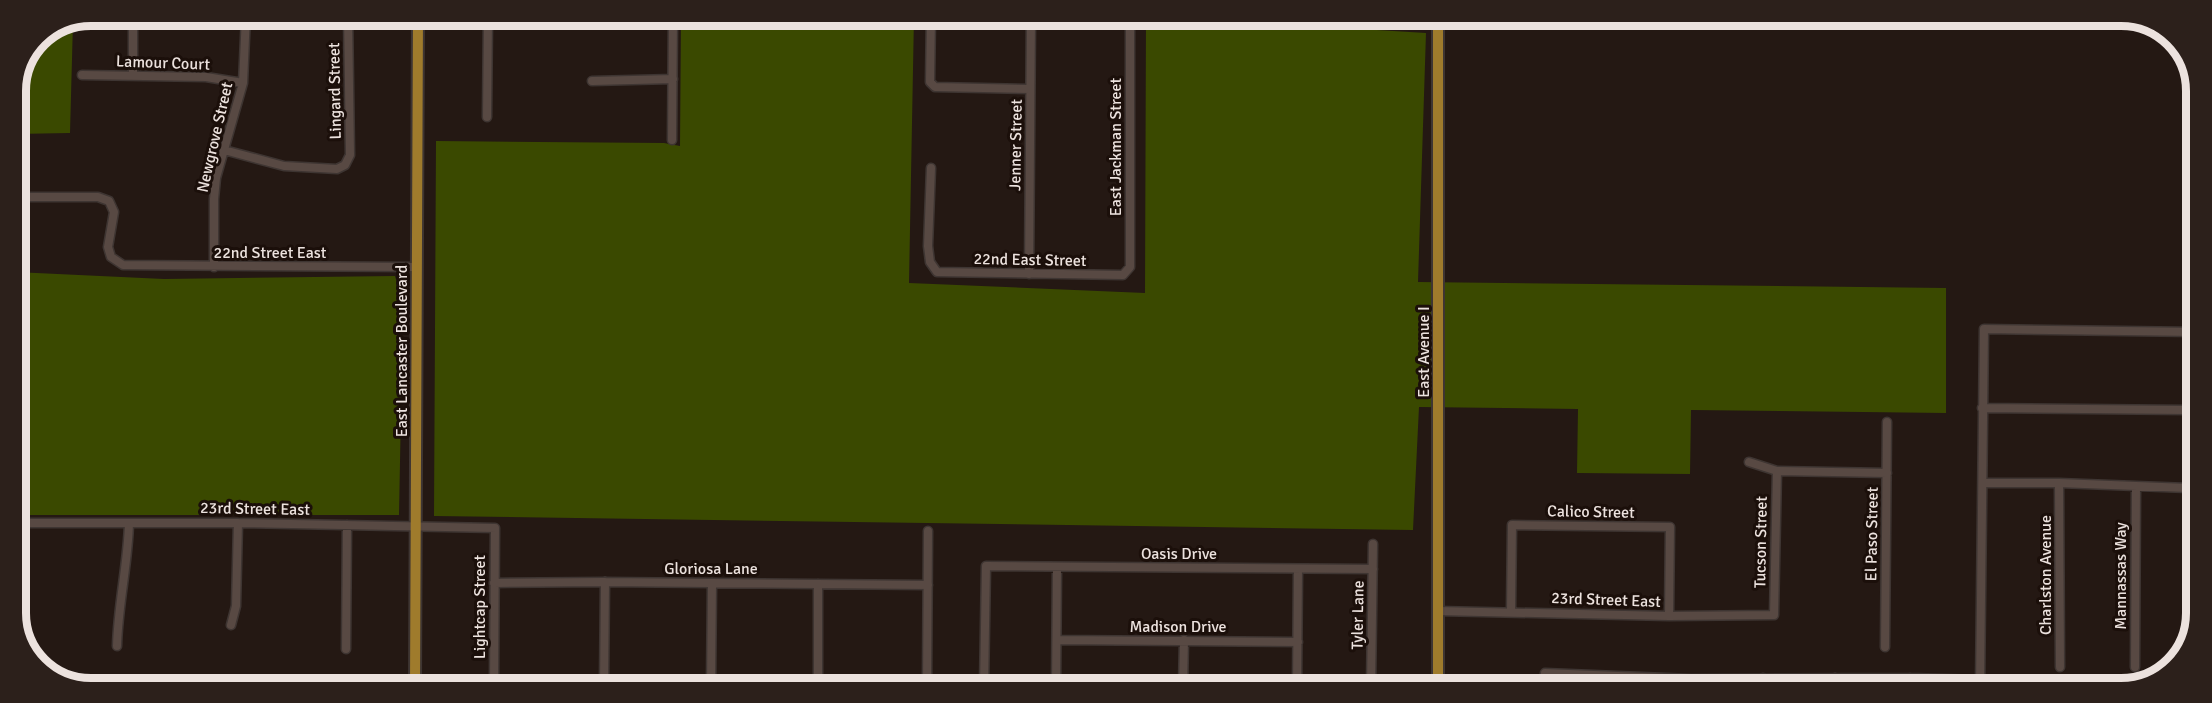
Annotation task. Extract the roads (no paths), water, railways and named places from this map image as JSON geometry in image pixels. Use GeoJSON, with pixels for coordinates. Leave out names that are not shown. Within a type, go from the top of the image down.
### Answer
{"type":"FeatureCollection","features":[{"type":"Feature","properties":{"kind":"main road","name":"East Lancaster Boulevard"},"geometry":{"type":"LineString","coordinates":[[415,678],[418,26]]}},
{"type":"Feature","properties":{"kind":"main road","name":"East Avenue I"},"geometry":{"type":"LineString","coordinates":[[1438,26],[1438,678]]}},
{"type":"Feature","properties":{"kind":"street"},"geometry":{"type":"LineString","coordinates":[[133,26],[133,75]]}},
{"type":"Feature","properties":{"kind":"street","name":"Newgrove Street"},"geometry":{"type":"LineString","coordinates":[[214,267],[216,178],[243,83],[246,26]]}},
{"type":"Feature","properties":{"kind":"street","name":"Lingard Street"},"geometry":{"type":"LineString","coordinates":[[224,150],[284,166],[337,169],[345,165],[350,155],[348,26]]}},
{"type":"Feature","properties":{"kind":"street"},"geometry":{"type":"LineString","coordinates":[[487,117],[488,26]]}},
{"type":"Feature","properties":{"kind":"street"},"geometry":{"type":"LineString","coordinates":[[672,140],[673,26]]}},
{"type":"Feature","properties":{"kind":"street"},"geometry":{"type":"LineString","coordinates":[[931,26],[930,82],[935,87],[1030,89]]}},
{"type":"Feature","properties":{"kind":"street","name":"Jenner Street"},"geometry":{"type":"LineString","coordinates":[[1029,274],[1031,26]]}},
{"type":"Feature","properties":{"kind":"street","name":"East Jackman Street"},"geometry":{"type":"LineString","coordinates":[[1123,275],[1130,267],[1130,26]]}},
{"type":"Feature","properties":{"kind":"street","name":"Lamour Court"},"geometry":{"type":"LineString","coordinates":[[82,75],[206,77],[243,83]]}},
{"type":"Feature","properties":{"kind":"street"},"geometry":{"type":"LineString","coordinates":[[592,81],[673,79]]}},
{"type":"Feature","properties":{"kind":"street","name":"22nd East Street"},"geometry":{"type":"LineString","coordinates":[[932,168],[928,246],[930,262],[937,272],[1123,275]]}},
{"type":"Feature","properties":{"kind":"street","name":"22nd Street East"},"geometry":{"type":"LineString","coordinates":[[26,197],[98,197],[109,201],[114,212],[108,247],[111,257],[123,265],[417,267]]}},
{"type":"Feature","properties":{"kind":"street"},"geometry":{"type":"LineString","coordinates":[[1980,678],[1984,329],[2186,332]]}},
{"type":"Feature","properties":{"kind":"street"},"geometry":{"type":"LineString","coordinates":[[1982,408],[2186,410]]}},
{"type":"Feature","properties":{"kind":"street","name":"El Paso Street"},"geometry":{"type":"LineString","coordinates":[[1885,647],[1887,422]]}},
{"type":"Feature","properties":{"kind":"street"},"geometry":{"type":"LineString","coordinates":[[1749,462],[1777,471],[1887,473]]}},
{"type":"Feature","properties":{"kind":"street","name":"Tucson Street"},"geometry":{"type":"LineString","coordinates":[[1773,615],[1777,471]]}},
{"type":"Feature","properties":{"kind":"street"},"geometry":{"type":"LineString","coordinates":[[1983,483],[2059,483],[2186,488]]}},
{"type":"Feature","properties":{"kind":"street","name":"Charlston Avenue"},"geometry":{"type":"LineString","coordinates":[[2059,483],[2060,666]]}},
{"type":"Feature","properties":{"kind":"street","name":"Mannassas Way"},"geometry":{"type":"LineString","coordinates":[[2134,667],[2136,486]]}},
{"type":"Feature","properties":{"kind":"street","name":"23rd Street East"},"geometry":{"type":"LineString","coordinates":[[26,523],[238,523],[495,528]]}},
{"type":"Feature","properties":{"kind":"street"},"geometry":{"type":"LineString","coordinates":[[117,646],[118,616],[128,558],[129,523]]}},
{"type":"Feature","properties":{"kind":"street"},"geometry":{"type":"LineString","coordinates":[[231,625],[236,606],[238,523]]}},
{"type":"Feature","properties":{"kind":"street"},"geometry":{"type":"LineString","coordinates":[[346,649],[347,525]]}},
{"type":"Feature","properties":{"kind":"street","name":"Calico Street"},"geometry":{"type":"LineString","coordinates":[[1511,611],[1512,525],[1670,527],[1669,616]]}},
{"type":"Feature","properties":{"kind":"street","name":"Lightcap Street"},"geometry":{"type":"LineString","coordinates":[[494,678],[495,528]]}},
{"type":"Feature","properties":{"kind":"street"},"geometry":{"type":"LineString","coordinates":[[927,678],[928,531]]}},
{"type":"Feature","properties":{"kind":"street","name":"Tyler Lane"},"geometry":{"type":"LineString","coordinates":[[1371,678],[1373,544]]}},
{"type":"Feature","properties":{"kind":"street","name":"Oasis Drive"},"geometry":{"type":"LineString","coordinates":[[984,678],[986,566],[1373,569]]}},
{"type":"Feature","properties":{"kind":"street"},"geometry":{"type":"LineString","coordinates":[[1056,678],[1058,567]]}},
{"type":"Feature","properties":{"kind":"street"},"geometry":{"type":"LineString","coordinates":[[1297,678],[1298,569]]}},
{"type":"Feature","properties":{"kind":"street"},"geometry":{"type":"LineString","coordinates":[[604,678],[605,582]]}},
{"type":"Feature","properties":{"kind":"street","name":"Gloriosa Lane"},"geometry":{"type":"LineString","coordinates":[[494,584],[605,582],[928,585]]}},
{"type":"Feature","properties":{"kind":"street"},"geometry":{"type":"LineString","coordinates":[[711,678],[712,583]]}},
{"type":"Feature","properties":{"kind":"street"},"geometry":{"type":"LineString","coordinates":[[818,584],[818,678]]}},
{"type":"Feature","properties":{"kind":"street","name":"23rd Street East"},"geometry":{"type":"LineString","coordinates":[[1438,611],[1669,616],[1773,615]]}},
{"type":"Feature","properties":{"kind":"street","name":"Madison Drive"},"geometry":{"type":"LineString","coordinates":[[1057,640],[1298,642]]}},
{"type":"Feature","properties":{"kind":"street"},"geometry":{"type":"LineString","coordinates":[[1183,678],[1184,640]]}},
{"type":"Feature","properties":{"kind":"street"},"geometry":{"type":"LineString","coordinates":[[1545,678],[1545,673],[1637,678]]}},
{"type":"Feature","properties":{"kind":"street"},"geometry":{"type":"LineString","coordinates":[[1835,678],[1910,678]]}}]}
